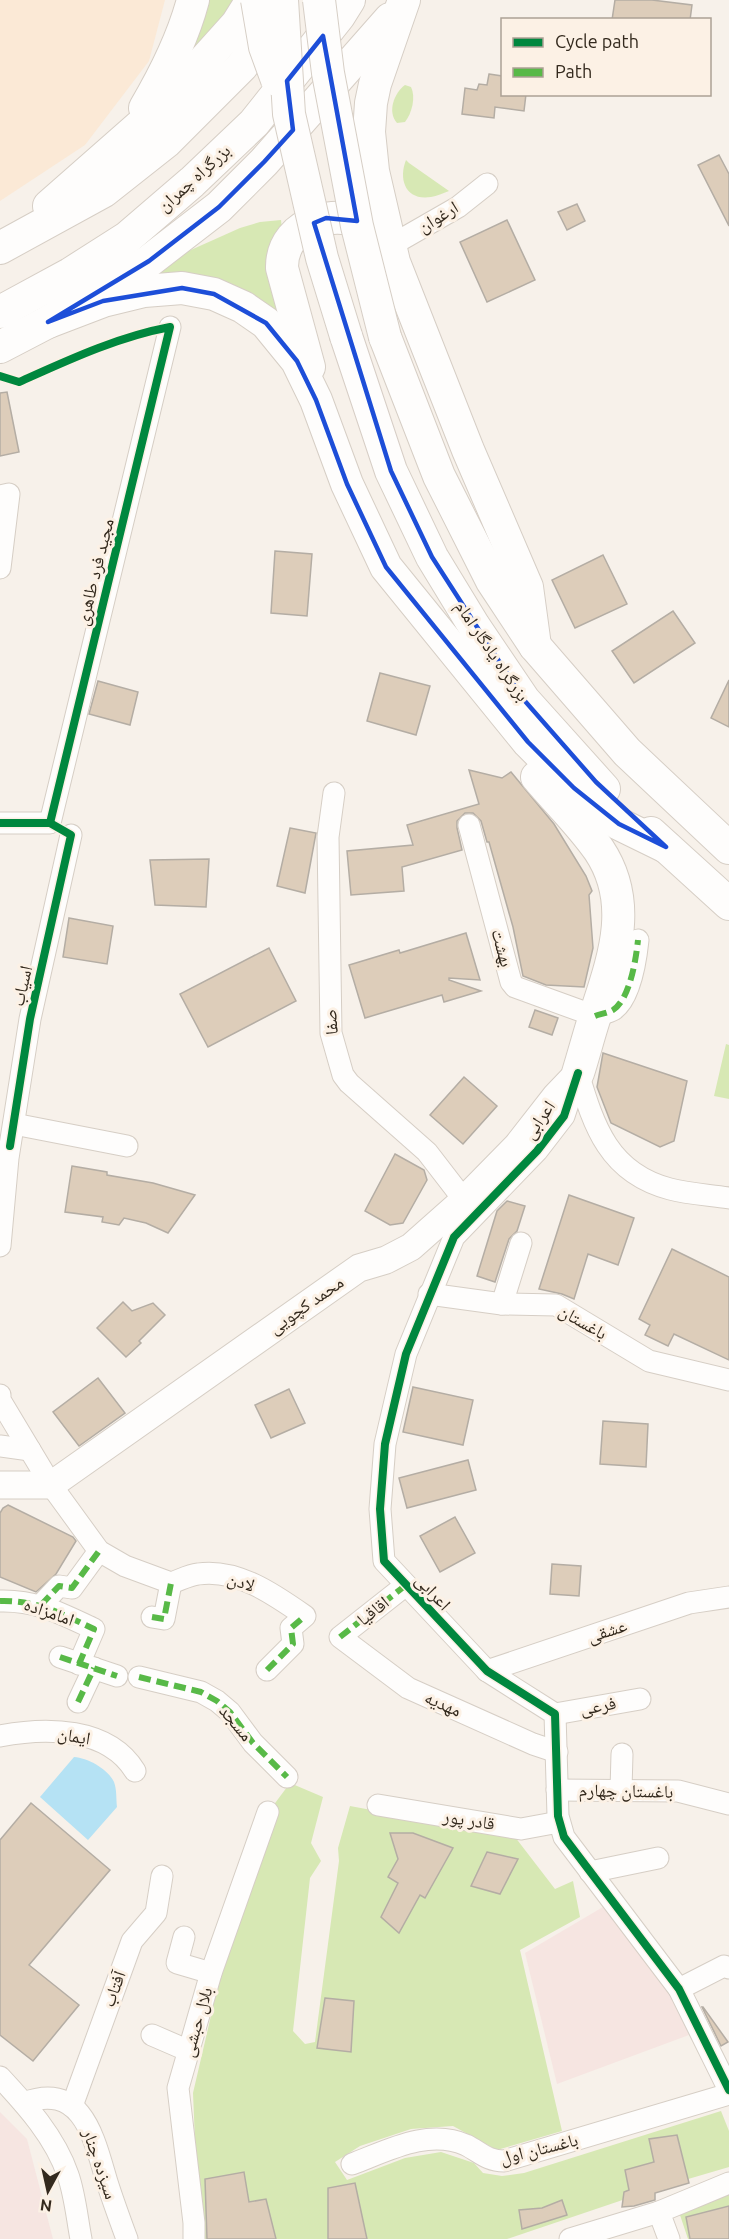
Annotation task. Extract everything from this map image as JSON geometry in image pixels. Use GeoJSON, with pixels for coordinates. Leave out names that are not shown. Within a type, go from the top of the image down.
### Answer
{"type":"FeatureCollection","features":[{"type":"Feature","properties":{"kind":"highway"},"geometry":{"type":"LineString","coordinates":[[125,140],[153,95],[176,49],[194,0]]}},
{"type":"Feature","properties":{"kind":"highway"},"geometry":{"type":"LineString","coordinates":[[0,248],[165,104],[237,24],[252,0]]}},
{"type":"Feature","properties":{"kind":"highway"},"geometry":{"type":"LineString","coordinates":[[257,0],[265,47],[289,114]]}},
{"type":"Feature","properties":{"kind":"highway"},"geometry":{"type":"LineString","coordinates":[[282,0],[289,114]]}},
{"type":"Feature","properties":{"kind":"highway"},"geometry":{"type":"LineString","coordinates":[[0,248],[104,190],[166,142],[242,66],[290,0]]}},
{"type":"Feature","properties":{"kind":"highway"},"geometry":{"type":"LineString","coordinates":[[319,0],[328,73],[357,226],[385,337],[439,476],[492,581],[536,646],[627,752],[729,848]]}},
{"type":"Feature","properties":{"kind":"highway","name":"بزرگراه چمران"},"geometry":{"type":"LineString","coordinates":[[0,312],[70,274],[128,237],[192,182],[254,123],[339,16],[349,0]]}},
{"type":"Feature","properties":{"kind":"highway"},"geometry":{"type":"LineString","coordinates":[[402,3],[375,84],[369,117],[373,171],[390,251],[468,450],[527,587],[536,646]]}},
{"type":"Feature","properties":{"kind":"highway"},"geometry":{"type":"LineString","coordinates":[[0,347],[48,322],[149,261],[219,207],[279,146],[402,3]]}},
{"type":"Feature","properties":{"kind":"highway","name":"بزرگراه یادگار امام"},"geometry":{"type":"LineString","coordinates":[[289,114],[322,258],[346,336],[391,471],[432,557],[474,626],[524,700],[596,782],[729,904]]}},
{"type":"Feature","properties":{"kind":"highway"},"geometry":{"type":"LineString","coordinates":[[316,400],[305,349],[282,268],[282,256],[286,244],[296,232],[309,225],[326,218],[344,218],[359,222],[376,231],[390,251]]}},
{"type":"Feature","properties":{"kind":"highway"},"geometry":{"type":"LineString","coordinates":[[48,322],[103,301],[144,291],[182,288],[214,294],[243,307],[266,323],[297,361],[316,400],[347,484],[386,567],[528,742],[574,788],[619,824],[666,847]]}},
{"type":"Feature","properties":{"kind":"highway"},"geometry":{"type":"LineString","coordinates":[[436,627],[437,660],[599,850],[612,874],[618,898],[618,933],[611,972],[578,1073]]}},
{"type":"Feature","properties":{"kind":"highway"},"geometry":{"type":"LineString","coordinates":[[627,752],[729,819]]}},
{"type":"Feature","properties":{"kind":"main road","name":"محمد کچویی"},"geometry":{"type":"LineString","coordinates":[[51,1485],[359,1268],[386,1260],[411,1247],[464,1200],[516,1146],[556,1096],[578,1073]]}},
{"type":"Feature","properties":{"kind":"main road"},"geometry":{"type":"LineString","coordinates":[[1,1487],[51,1485]]}},
{"type":"Feature","properties":{"kind":"street","name":"ارغوان"},"geometry":{"type":"LineString","coordinates":[[390,251],[397,242],[458,207],[487,184]]}},
{"type":"Feature","properties":{"kind":"street","name":"مجید فرد طاهری"},"geometry":{"type":"LineString","coordinates":[[0,823],[50,823],[170,327]]}},
{"type":"Feature","properties":{"kind":"street"},"geometry":{"type":"LineString","coordinates":[[0,496],[9,494],[0,568]]}},
{"type":"Feature","properties":{"kind":"street","name":"صفا"},"geometry":{"type":"LineString","coordinates":[[334,793],[328,837],[328,953],[332,1041],[343,1075],[349,1083],[427,1152],[464,1200]]}},
{"type":"Feature","properties":{"kind":"street","name":"بهشت"},"geometry":{"type":"LineString","coordinates":[[469,825],[511,982],[515,987],[595,1016]]}},
{"type":"Feature","properties":{"kind":"street","name":"اسیاب"},"geometry":{"type":"LineString","coordinates":[[0,1246],[5,1144],[14,1124],[30,1019],[71,835]]}},
{"type":"Feature","properties":{"kind":"street"},"geometry":{"type":"LineString","coordinates":[[595,1016],[614,1009],[626,992],[635,967],[638,940]]}},
{"type":"Feature","properties":{"kind":"street"},"geometry":{"type":"LineString","coordinates":[[578,1073],[593,1123],[611,1153],[635,1175],[669,1189],[729,1198]]}},
{"type":"Feature","properties":{"kind":"street","name":"اعرابی"},"geometry":{"type":"LineString","coordinates":[[555,1714],[487,1671],[384,1561],[380,1509],[385,1444],[406,1354],[454,1237],[537,1151],[564,1116],[578,1073]]}},
{"type":"Feature","properties":{"kind":"street"},"geometry":{"type":"LineString","coordinates":[[14,1124],[127,1146]]}},
{"type":"Feature","properties":{"kind":"street"},"geometry":{"type":"LineString","coordinates":[[502,1304],[521,1243]]}},
{"type":"Feature","properties":{"kind":"street","name":"باغستان"},"geometry":{"type":"LineString","coordinates":[[429,1294],[502,1304],[555,1305],[649,1362],[729,1380]]}},
{"type":"Feature","properties":{"kind":"street"},"geometry":{"type":"LineString","coordinates":[[0,1395],[0,1400],[51,1485],[99,1551],[125,1566],[171,1583],[164,1619],[152,1617]]}},
{"type":"Feature","properties":{"kind":"street"},"geometry":{"type":"LineString","coordinates":[[0,1446],[30,1450]]}},
{"type":"Feature","properties":{"kind":"street"},"geometry":{"type":"LineString","coordinates":[[41,1605],[59,1586],[72,1588],[99,1551]]}},
{"type":"Feature","properties":{"kind":"street","name":"لادن"},"geometry":{"type":"LineString","coordinates":[[171,1583],[199,1574],[228,1575],[270,1592],[305,1616],[291,1628],[294,1644],[267,1670]]}},
{"type":"Feature","properties":{"kind":"street","name":"اقاقیا"},"geometry":{"type":"LineString","coordinates":[[340,1637],[406,1584]]}},
{"type":"Feature","properties":{"kind":"street","name":"عشقی"},"geometry":{"type":"LineString","coordinates":[[487,1671],[689,1603],[729,1597]]}},
{"type":"Feature","properties":{"kind":"street","name":"امامزاده"},"geometry":{"type":"LineString","coordinates":[[0,1601],[41,1605],[94,1629],[78,1663]]}},
{"type":"Feature","properties":{"kind":"street","name":"مهدیه"},"geometry":{"type":"LineString","coordinates":[[340,1637],[408,1688],[533,1744],[557,1752]]}},
{"type":"Feature","properties":{"kind":"street"},"geometry":{"type":"LineString","coordinates":[[78,1702],[78,1663],[117,1676]]}},
{"type":"Feature","properties":{"kind":"street","name":"مسجد"},"geometry":{"type":"LineString","coordinates":[[140,1677],[201,1692],[217,1701],[230,1712],[253,1743],[287,1777]]}},
{"type":"Feature","properties":{"kind":"street","name":"فرعی"},"geometry":{"type":"LineString","coordinates":[[555,1714],[640,1699]]}},
{"type":"Feature","properties":{"kind":"street"},"geometry":{"type":"LineString","coordinates":[[555,1714],[559,1822],[564,1837],[680,1989],[729,2092]]}},
{"type":"Feature","properties":{"kind":"street","name":"ایمان"},"geometry":{"type":"LineString","coordinates":[[0,1736],[31,1731],[84,1736],[103,1742],[123,1754],[135,1772]]}},
{"type":"Feature","properties":{"kind":"street"},"geometry":{"type":"LineString","coordinates":[[621,1790],[622,1754]]}},
{"type":"Feature","properties":{"kind":"street","name":"باغستان چهارم"},"geometry":{"type":"LineString","coordinates":[[557,1790],[678,1791],[729,1804]]}},
{"type":"Feature","properties":{"kind":"street","name":"قادر پور"},"geometry":{"type":"LineString","coordinates":[[378,1805],[521,1829],[559,1822]]}},
{"type":"Feature","properties":{"kind":"street","name":"بلال حبشی"},"geometry":{"type":"LineString","coordinates":[[194,2239],[178,2088],[211,1973],[268,1812]]}},
{"type":"Feature","properties":{"kind":"street"},"geometry":{"type":"LineString","coordinates":[[590,1872],[658,1858]]}},
{"type":"Feature","properties":{"kind":"street","name":"آفتاب"},"geometry":{"type":"LineString","coordinates":[[72,2106],[132,1941],[156,1914],[162,1876]]}},
{"type":"Feature","properties":{"kind":"street"},"geometry":{"type":"LineString","coordinates":[[184,1937],[177,1963],[211,1973]]}},
{"type":"Feature","properties":{"kind":"street"},"geometry":{"type":"LineString","coordinates":[[680,1989],[724,1966],[729,1968]]}},
{"type":"Feature","properties":{"kind":"street"},"geometry":{"type":"LineString","coordinates":[[152,2035],[189,2051]]}},
{"type":"Feature","properties":{"kind":"street"},"geometry":{"type":"LineString","coordinates":[[0,2077],[24,2103],[52,2140],[69,2176],[81,2239]]}},
{"type":"Feature","properties":{"kind":"street","name":"باغستان اول"},"geometry":{"type":"LineString","coordinates":[[352,2164],[423,2139],[466,2145],[492,2161],[504,2161],[729,2092]]}},
{"type":"Feature","properties":{"kind":"street"},"geometry":{"type":"LineString","coordinates":[[24,2103],[39,2097],[61,2099],[72,2106]]}},
{"type":"Feature","properties":{"kind":"street","name":"سیزده چنار"},"geometry":{"type":"LineString","coordinates":[[72,2106],[85,2119],[127,2239]]}},
{"type":"Feature","properties":{"kind":"street"},"geometry":{"type":"LineString","coordinates":[[570,2239],[659,2212],[729,2183]]}},
{"type":"Feature","properties":{"kind":"street"},"geometry":{"type":"LineString","coordinates":[[659,2212],[669,2239]]}},
{"type":"Feature","properties":{"kind":"highlighted area"},"geometry":{"type":"Polygon","coordinates":[[[323,36],[357,221],[326,218],[314,223],[391,471],[432,557],[524,700],[596,782],[666,847],[619,824],[574,788],[528,742],[386,567],[347,484],[316,400],[297,361],[266,323],[214,294],[182,288],[103,301],[48,322],[149,261],[219,207],[264,162],[293,130],[287,81],[323,36]]]}},
{"type":"Feature","properties":{"kind":"shaded area"},"geometry":{"type":"Polygon","coordinates":[[[0,0],[165,0],[149,61],[85,145],[0,201],[0,0]]]}},
{"type":"Feature","properties":{"kind":"shaded area"},"geometry":{"type":"Polygon","coordinates":[[[603,1907],[674,1997],[689,2035],[557,2084],[525,1953],[603,1907]]]}},
{"type":"Feature","properties":{"kind":"shaded area"},"geometry":{"type":"Polygon","coordinates":[[[0,2112],[27,2139],[53,2239],[0,2239],[0,2112]]]}},
{"type":"Feature","properties":{"kind":"green space"},"geometry":{"type":"Polygon","coordinates":[[[202,0],[242,0],[159,100],[202,0]]]}},
{"type":"Feature","properties":{"kind":"green space"},"geometry":{"type":"Polygon","coordinates":[[[405,85],[411,87],[412,105],[405,122],[397,123],[392,114],[393,103],[405,85]]]}},
{"type":"Feature","properties":{"kind":"green space"},"geometry":{"type":"Polygon","coordinates":[[[406,160],[449,191],[433,197],[415,196],[406,188],[404,182],[406,160]]]}},
{"type":"Feature","properties":{"kind":"green space"},"geometry":{"type":"Polygon","coordinates":[[[281,220],[294,334],[126,279],[240,228],[260,222],[281,220]]]}},
{"type":"Feature","properties":{"kind":"green space"},"geometry":{"type":"Polygon","coordinates":[[[726,1044],[729,1045],[729,1099],[714,1096],[726,1044]]]}},
{"type":"Feature","properties":{"kind":"green space"},"geometry":{"type":"Polygon","coordinates":[[[290,1783],[323,1797],[311,1843],[321,1861],[310,1878],[293,2031],[305,2044],[315,2042],[339,1861],[338,1848],[350,1806],[515,1837],[555,1889],[573,1881],[580,1917],[520,1950],[562,2131],[497,2150],[453,2126],[411,2129],[360,2146],[335,2162],[347,2180],[405,2158],[441,2152],[474,2163],[483,2173],[502,2176],[524,2173],[721,2111],[729,2131],[729,2167],[661,2187],[507,2239],[199,2239],[193,2093],[220,1977],[264,1818],[290,1783]]]}},
{"type":"Feature","properties":{"kind":"green space"},"geometry":{"type":"Polygon","coordinates":[[[729,2194],[729,2239],[688,2239],[680,2215],[729,2194]]]}},
{"type":"Feature","properties":{"kind":"water"},"geometry":{"type":"Polygon","coordinates":[[[74,1757],[91,1762],[102,1769],[111,1777],[116,1788],[117,1807],[88,1840],[40,1797],[74,1757]]]}},
{"type":"Feature","properties":{"kind":"building"},"geometry":{"type":"Polygon","coordinates":[[[615,0],[652,0],[692,5],[690,18],[612,18],[615,0]]]}},
{"type":"Feature","properties":{"kind":"building"},"geometry":{"type":"Polygon","coordinates":[[[489,74],[501,76],[501,96],[526,96],[524,111],[495,107],[494,118],[462,114],[465,88],[477,90],[479,84],[487,85],[489,74]]]}},
{"type":"Feature","properties":{"kind":"building"},"geometry":{"type":"Polygon","coordinates":[[[719,155],[729,174],[729,226],[698,165],[719,155]]]}},
{"type":"Feature","properties":{"kind":"building"},"geometry":{"type":"Polygon","coordinates":[[[577,204],[585,221],[567,230],[558,212],[577,204]]]}},
{"type":"Feature","properties":{"kind":"building"},"geometry":{"type":"Polygon","coordinates":[[[507,220],[535,280],[487,302],[460,242],[507,220]]]}},
{"type":"Feature","properties":{"kind":"building"},"geometry":{"type":"Polygon","coordinates":[[[7,392],[19,452],[0,456],[0,393],[7,392]]]}},
{"type":"Feature","properties":{"kind":"building"},"geometry":{"type":"Polygon","coordinates":[[[275,551],[312,554],[307,616],[271,613],[275,551]]]}},
{"type":"Feature","properties":{"kind":"building"},"geometry":{"type":"Polygon","coordinates":[[[603,555],[627,604],[575,628],[552,580],[603,555]]]}},
{"type":"Feature","properties":{"kind":"building"},"geometry":{"type":"Polygon","coordinates":[[[673,611],[695,643],[634,683],[612,651],[673,611]]]}},
{"type":"Feature","properties":{"kind":"building"},"geometry":{"type":"Polygon","coordinates":[[[380,673],[430,686],[416,735],[367,721],[380,673]]]}},
{"type":"Feature","properties":{"kind":"building"},"geometry":{"type":"Polygon","coordinates":[[[729,680],[729,727],[711,718],[729,680]]]}},
{"type":"Feature","properties":{"kind":"building"},"geometry":{"type":"Polygon","coordinates":[[[98,681],[138,692],[130,725],[89,714],[98,681]]]}},
{"type":"Feature","properties":{"kind":"building"},"geometry":{"type":"Polygon","coordinates":[[[469,770],[502,778],[511,772],[554,824],[586,876],[592,891],[589,895],[593,948],[584,987],[546,985],[523,976],[513,927],[489,842],[487,842],[481,821],[473,813],[465,813],[457,821],[462,850],[402,867],[404,891],[351,895],[347,851],[413,845],[407,825],[479,804],[469,770]]]}},
{"type":"Feature","properties":{"kind":"building"},"geometry":{"type":"Polygon","coordinates":[[[290,828],[316,833],[305,893],[277,886],[290,828]]]}},
{"type":"Feature","properties":{"kind":"building"},"geometry":{"type":"Polygon","coordinates":[[[209,859],[206,907],[155,905],[150,860],[209,859]]]}},
{"type":"Feature","properties":{"kind":"building"},"geometry":{"type":"Polygon","coordinates":[[[69,918],[113,926],[107,964],[63,957],[69,918]]]}},
{"type":"Feature","properties":{"kind":"building"},"geometry":{"type":"Polygon","coordinates":[[[466,933],[480,980],[449,978],[449,980],[481,991],[444,1002],[442,995],[365,1018],[349,965],[399,950],[400,953],[466,933]]]}},
{"type":"Feature","properties":{"kind":"building"},"geometry":{"type":"Polygon","coordinates":[[[269,948],[296,1001],[208,1047],[180,994],[269,948]]]}},
{"type":"Feature","properties":{"kind":"building"},"geometry":{"type":"Polygon","coordinates":[[[535,1010],[558,1018],[552,1035],[529,1027],[535,1010]]]}},
{"type":"Feature","properties":{"kind":"building"},"geometry":{"type":"Polygon","coordinates":[[[603,1053],[687,1081],[674,1141],[660,1147],[611,1123],[597,1087],[603,1053]]]}},
{"type":"Feature","properties":{"kind":"building"},"geometry":{"type":"Polygon","coordinates":[[[464,1077],[497,1106],[463,1144],[430,1115],[464,1077]]]}},
{"type":"Feature","properties":{"kind":"building"},"geometry":{"type":"Polygon","coordinates":[[[395,1154],[424,1170],[427,1180],[403,1223],[390,1225],[365,1211],[395,1154]]]}},
{"type":"Feature","properties":{"kind":"building"},"geometry":{"type":"Polygon","coordinates":[[[72,1166],[107,1172],[107,1175],[153,1183],[195,1195],[168,1233],[146,1223],[124,1218],[119,1225],[102,1222],[103,1217],[65,1212],[72,1166]]]}},
{"type":"Feature","properties":{"kind":"building"},"geometry":{"type":"Polygon","coordinates":[[[569,1195],[634,1218],[618,1265],[588,1254],[574,1299],[539,1289],[569,1195]]]}},
{"type":"Feature","properties":{"kind":"building"},"geometry":{"type":"Polygon","coordinates":[[[507,1201],[525,1206],[517,1231],[509,1239],[495,1282],[477,1276],[497,1211],[507,1201]]]}},
{"type":"Feature","properties":{"kind":"building"},"geometry":{"type":"Polygon","coordinates":[[[672,1249],[729,1277],[729,1360],[674,1334],[668,1346],[645,1335],[650,1325],[639,1319],[672,1249]]]}},
{"type":"Feature","properties":{"kind":"building"},"geometry":{"type":"Polygon","coordinates":[[[123,1302],[132,1311],[153,1303],[165,1315],[126,1357],[97,1328],[123,1302]]]}},
{"type":"Feature","properties":{"kind":"building"},"geometry":{"type":"Polygon","coordinates":[[[98,1378],[125,1413],[79,1446],[53,1412],[98,1378]]]}},
{"type":"Feature","properties":{"kind":"building"},"geometry":{"type":"Polygon","coordinates":[[[413,1387],[473,1400],[463,1445],[403,1432],[413,1387]]]}},
{"type":"Feature","properties":{"kind":"building"},"geometry":{"type":"Polygon","coordinates":[[[289,1389],[305,1423],[271,1438],[255,1405],[289,1389]]]}},
{"type":"Feature","properties":{"kind":"building"},"geometry":{"type":"Polygon","coordinates":[[[603,1421],[648,1424],[646,1467],[600,1464],[603,1421]]]}},
{"type":"Feature","properties":{"kind":"building"},"geometry":{"type":"Polygon","coordinates":[[[468,1460],[476,1490],[407,1508],[399,1478],[468,1460]]]}},
{"type":"Feature","properties":{"kind":"building"},"geometry":{"type":"Polygon","coordinates":[[[8,1505],[73,1537],[76,1541],[56,1574],[36,1592],[0,1577],[0,1513],[8,1505]]]}},
{"type":"Feature","properties":{"kind":"building"},"geometry":{"type":"Polygon","coordinates":[[[455,1517],[475,1553],[440,1572],[420,1536],[455,1517]]]}},
{"type":"Feature","properties":{"kind":"building"},"geometry":{"type":"Polygon","coordinates":[[[552,1564],[581,1566],[579,1596],[550,1594],[552,1564]]]}},
{"type":"Feature","properties":{"kind":"building"},"geometry":{"type":"Polygon","coordinates":[[[31,1803],[110,1870],[29,1965],[79,2005],[33,2061],[0,2035],[0,1840],[31,1803]]]}},
{"type":"Feature","properties":{"kind":"building"},"geometry":{"type":"Polygon","coordinates":[[[390,1833],[413,1833],[453,1848],[425,1898],[420,1895],[399,1933],[381,1917],[398,1883],[388,1877],[398,1859],[390,1833]]]}},
{"type":"Feature","properties":{"kind":"building"},"geometry":{"type":"Polygon","coordinates":[[[487,1852],[518,1859],[500,1894],[471,1886],[487,1852]]]}},
{"type":"Feature","properties":{"kind":"building"},"geometry":{"type":"Polygon","coordinates":[[[325,1998],[354,2001],[351,2052],[317,2048],[325,1998]]]}},
{"type":"Feature","properties":{"kind":"building"},"geometry":{"type":"Polygon","coordinates":[[[703,2007],[728,2042],[721,2046],[703,2007]]]}},
{"type":"Feature","properties":{"kind":"building"},"geometry":{"type":"Polygon","coordinates":[[[677,2135],[689,2183],[655,2193],[655,2200],[622,2207],[624,2192],[629,2190],[625,2170],[654,2162],[649,2139],[677,2135]]]}},
{"type":"Feature","properties":{"kind":"building"},"geometry":{"type":"Polygon","coordinates":[[[244,2172],[249,2202],[266,2199],[276,2239],[207,2239],[205,2179],[244,2172]]]}},
{"type":"Feature","properties":{"kind":"building"},"geometry":{"type":"Polygon","coordinates":[[[355,2183],[367,2239],[328,2239],[328,2188],[355,2183]]]}},
{"type":"Feature","properties":{"kind":"building"},"geometry":{"type":"Polygon","coordinates":[[[562,2200],[567,2215],[522,2229],[519,2210],[542,2208],[562,2200]]]}},
{"type":"Feature","properties":{"kind":"building"},"geometry":{"type":"Polygon","coordinates":[[[729,2206],[729,2239],[690,2239],[686,2217],[729,2206]]]}},
{"type":"Feature","properties":{"kind":"marked path"},"geometry":{"type":"LineString","coordinates":[[595,1016],[613,1010],[624,997],[631,978],[638,940]]}},
{"type":"Feature","properties":{"kind":"marked path"},"geometry":{"type":"LineString","coordinates":[[41,1605],[59,1586],[72,1588],[99,1551]]}},
{"type":"Feature","properties":{"kind":"marked path"},"geometry":{"type":"LineString","coordinates":[[152,1617],[164,1619],[171,1583]]}},
{"type":"Feature","properties":{"kind":"marked path"},"geometry":{"type":"LineString","coordinates":[[340,1637],[406,1585]]}},
{"type":"Feature","properties":{"kind":"marked path"},"geometry":{"type":"LineString","coordinates":[[0,1601],[38,1605],[94,1629],[79,1664]]}},
{"type":"Feature","properties":{"kind":"marked path"},"geometry":{"type":"LineString","coordinates":[[267,1670],[293,1644],[291,1628],[305,1616]]}},
{"type":"Feature","properties":{"kind":"marked path"},"geometry":{"type":"LineString","coordinates":[[60,1657],[117,1676]]}},
{"type":"Feature","properties":{"kind":"marked path"},"geometry":{"type":"LineString","coordinates":[[78,1702],[94,1668]]}},
{"type":"Feature","properties":{"kind":"marked path"},"geometry":{"type":"LineString","coordinates":[[139,1677],[201,1692],[217,1701],[230,1712],[253,1743],[287,1777]]}},
{"type":"Feature","properties":{"kind":"cycle path"},"geometry":{"type":"LineString","coordinates":[[0,376],[19,382],[112,343],[170,327],[50,823]]}},
{"type":"Feature","properties":{"kind":"cycle path"},"geometry":{"type":"LineString","coordinates":[[0,823],[50,823],[71,835],[30,1019],[10,1146]]}},
{"type":"Feature","properties":{"kind":"cycle path"},"geometry":{"type":"LineString","coordinates":[[578,1073],[564,1116],[537,1151],[454,1237],[406,1354],[385,1444],[380,1509],[384,1561],[487,1671],[555,1714],[558,1816],[564,1837],[679,1989],[729,2090]]}}]}
